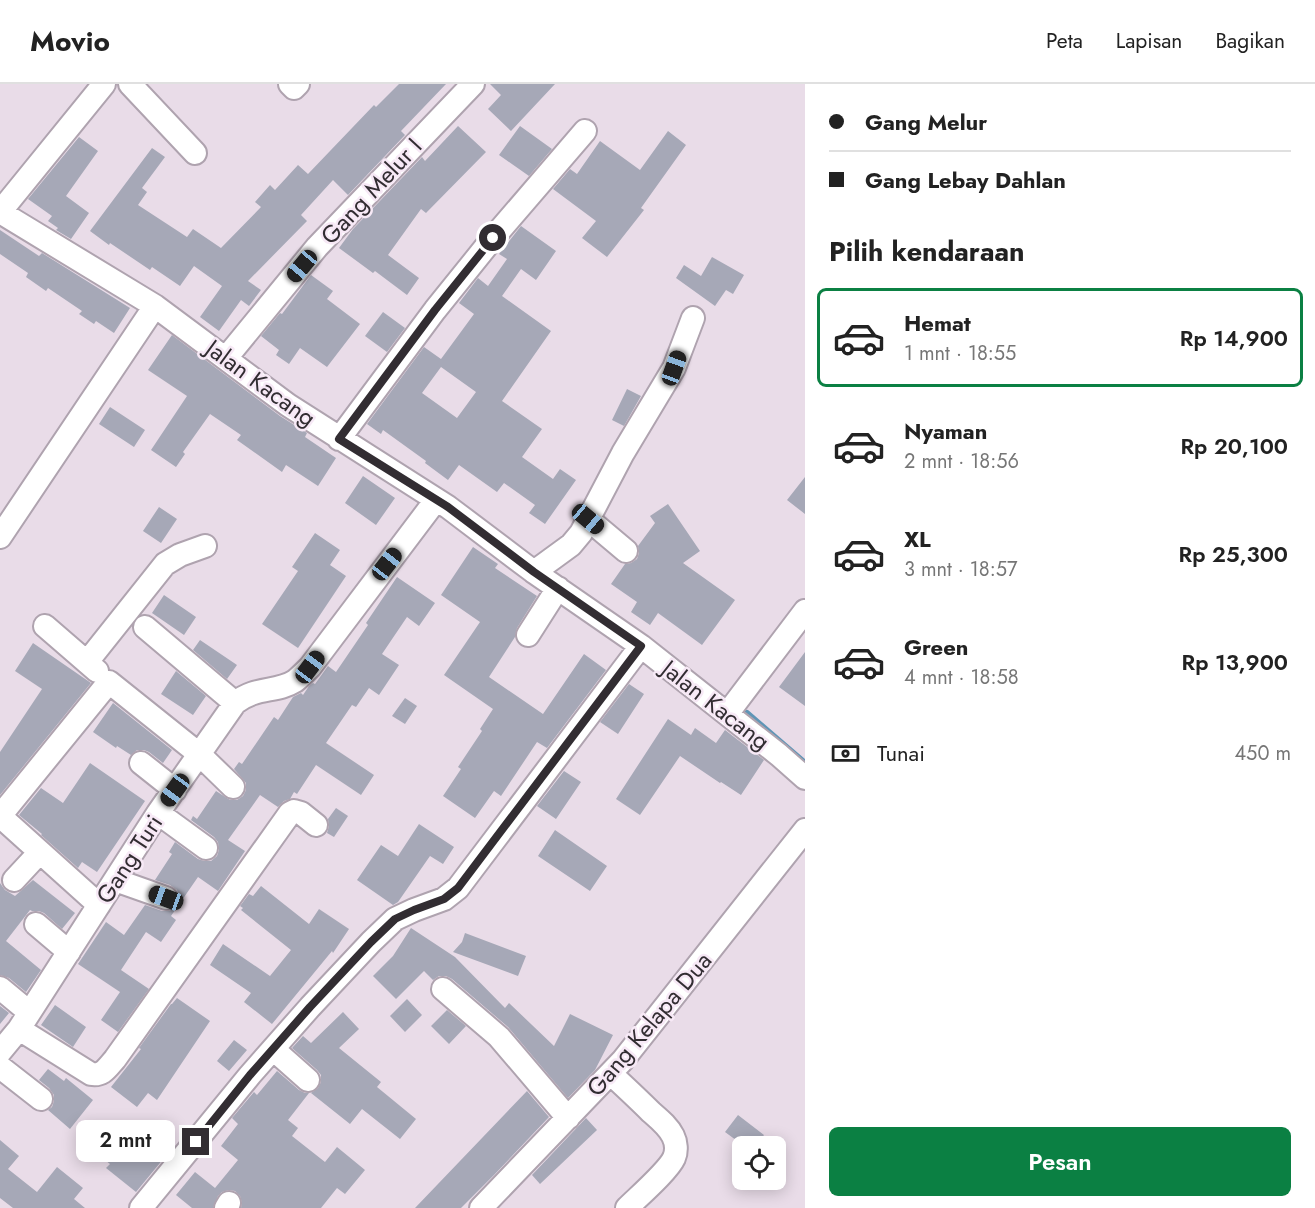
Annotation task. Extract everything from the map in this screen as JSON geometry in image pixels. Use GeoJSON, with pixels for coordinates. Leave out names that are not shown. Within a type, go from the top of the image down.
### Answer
{"type":"FeatureCollection","features":[{"type":"Feature","properties":{"kind":"street"},"geometry":{"type":"LineString","coordinates":[[0,212],[104,84]]}},
{"type":"Feature","properties":{"kind":"street"},"geometry":{"type":"LineString","coordinates":[[130,84],[195,153]]}},
{"type":"Feature","properties":{"kind":"street"},"geometry":{"type":"LineString","coordinates":[[290,84],[294,88],[298,84]]}},
{"type":"Feature","properties":{"kind":"street","name":"Gang Melur I"},"geometry":{"type":"LineString","coordinates":[[226,358],[317,247],[473,84]]}},
{"type":"Feature","properties":{"kind":"street"},"geometry":{"type":"LineString","coordinates":[[339,439],[435,310],[585,131]]}},
{"type":"Feature","properties":{"kind":"street","name":"Jalan Kacang"},"geometry":{"type":"LineString","coordinates":[[0,212],[155,306],[288,405],[436,500],[641,646],[805,778]]}},
{"type":"Feature","properties":{"kind":"street"},"geometry":{"type":"LineString","coordinates":[[0,537],[155,306]]}},
{"type":"Feature","properties":{"kind":"street"},"geometry":{"type":"LineString","coordinates":[[534,572],[571,545],[581,533],[623,453],[674,368],[693,318]]}},
{"type":"Feature","properties":{"kind":"street","name":"Gang Turi"},"geometry":{"type":"LineString","coordinates":[[0,1052],[69,952],[158,813],[235,703],[255,692],[284,686],[296,680],[310,667],[436,500]]}},
{"type":"Feature","properties":{"kind":"street"},"geometry":{"type":"LineString","coordinates":[[588,519],[626,551]]}},
{"type":"Feature","properties":{"kind":"street"},"geometry":{"type":"LineString","coordinates":[[87,662],[165,564],[180,555],[205,546]]}},
{"type":"Feature","properties":{"kind":"street"},"geometry":{"type":"LineString","coordinates":[[528,635],[558,588]]}},
{"type":"Feature","properties":{"kind":"street"},"geometry":{"type":"LineString","coordinates":[[727,714],[805,611]]}},
{"type":"Feature","properties":{"kind":"street"},"geometry":{"type":"LineString","coordinates":[[45,626],[109,682],[199,754],[233,787]]}},
{"type":"Feature","properties":{"kind":"street"},"geometry":{"type":"LineString","coordinates":[[145,627],[235,703]]}},
{"type":"Feature","properties":{"kind":"street"},"geometry":{"type":"LineString","coordinates":[[141,1208],[273,1049],[395,919],[444,899],[458,888],[641,646]]}},
{"type":"Feature","properties":{"kind":"street"},"geometry":{"type":"LineString","coordinates":[[99,905],[0,816],[109,682]]}},
{"type":"Feature","properties":{"kind":"street"},"geometry":{"type":"LineString","coordinates":[[141,763],[175,790]]}},
{"type":"Feature","properties":{"kind":"street"},"geometry":{"type":"LineString","coordinates":[[0,988],[24,1020],[87,1072],[95,1075],[104,1072],[290,813],[294,811],[301,813],[315,825]]}},
{"type":"Feature","properties":{"kind":"street"},"geometry":{"type":"LineString","coordinates":[[158,813],[206,848]]}},
{"type":"Feature","properties":{"kind":"street","name":"Gang Kelapa Dua"},"geometry":{"type":"LineString","coordinates":[[481,1208],[611,1074],[805,830]]}},
{"type":"Feature","properties":{"kind":"street"},"geometry":{"type":"LineString","coordinates":[[14,880],[40,852]]}},
{"type":"Feature","properties":{"kind":"street"},"geometry":{"type":"LineString","coordinates":[[114,880],[166,898]]}},
{"type":"Feature","properties":{"kind":"street"},"geometry":{"type":"LineString","coordinates":[[36,924],[69,952]]}},
{"type":"Feature","properties":{"kind":"street"},"geometry":{"type":"LineString","coordinates":[[443,989],[499,1037],[568,1118]]}},
{"type":"Feature","properties":{"kind":"street"},"geometry":{"type":"LineString","coordinates":[[273,1049],[308,1080]]}},
{"type":"Feature","properties":{"kind":"street"},"geometry":{"type":"LineString","coordinates":[[0,1067],[41,1099]]}},
{"type":"Feature","properties":{"kind":"street"},"geometry":{"type":"LineString","coordinates":[[611,1074],[658,1118],[674,1137],[676,1145],[674,1160],[627,1208]]}},
{"type":"Feature","properties":{"kind":"building"},"geometry":{"type":"Polygon","coordinates":[[[399,84],[446,84],[401,131],[405,135],[348,195],[333,180],[301,215],[307,221],[248,281],[261,290],[249,306],[241,300],[219,331],[200,317],[222,286],[194,266],[180,286],[152,267],[150,270],[110,243],[109,245],[90,231],[152,148],[165,157],[142,188],[147,192],[138,205],[187,237],[193,229],[221,248],[261,207],[255,202],[270,185],[275,190],[298,165],[308,174],[374,105],[376,107],[399,84]]]}},
{"type":"Feature","properties":{"kind":"building"},"geometry":{"type":"Polygon","coordinates":[[[490,84],[555,84],[511,131],[488,109],[501,95],[490,84]]]}},
{"type":"Feature","properties":{"kind":"building"},"geometry":{"type":"Polygon","coordinates":[[[458,126],[486,152],[426,213],[421,209],[388,255],[419,278],[407,295],[339,248],[353,229],[422,157],[425,161],[458,126]]]}},
{"type":"Feature","properties":{"kind":"building"},"geometry":{"type":"Polygon","coordinates":[[[520,126],[552,149],[529,176],[499,155],[520,126]]]}},
{"type":"Feature","properties":{"kind":"building"},"geometry":{"type":"Polygon","coordinates":[[[668,131],[686,145],[641,208],[644,210],[607,257],[582,238],[596,221],[553,189],[570,169],[577,174],[600,141],[640,170],[668,131]]]}},
{"type":"Feature","properties":{"kind":"building"},"geometry":{"type":"Polygon","coordinates":[[[79,137],[98,151],[66,196],[89,213],[71,239],[56,230],[58,228],[48,221],[52,216],[28,199],[79,137]]]}},
{"type":"Feature","properties":{"kind":"building"},"geometry":{"type":"Polygon","coordinates":[[[521,226],[556,251],[536,280],[521,269],[502,296],[551,331],[502,401],[542,429],[522,457],[553,479],[560,469],[576,480],[545,524],[529,513],[535,505],[504,483],[497,492],[459,465],[448,480],[383,430],[381,434],[367,424],[424,347],[441,359],[474,314],[459,303],[478,278],[488,286],[507,259],[499,254],[521,226]],[[441,367],[422,393],[457,418],[476,392],[441,367]]]}},
{"type":"Feature","properties":{"kind":"building"},"geometry":{"type":"Polygon","coordinates":[[[0,230],[39,256],[42,253],[130,308],[114,333],[96,321],[94,324],[79,314],[82,311],[48,288],[46,291],[26,277],[28,273],[0,254],[0,230]]]}},
{"type":"Feature","properties":{"kind":"building"},"geometry":{"type":"Polygon","coordinates":[[[712,257],[744,275],[733,294],[726,290],[715,306],[676,278],[684,265],[701,276],[712,257]]]}},
{"type":"Feature","properties":{"kind":"building"},"geometry":{"type":"Polygon","coordinates":[[[311,275],[333,291],[327,299],[360,324],[327,367],[300,348],[289,364],[276,355],[279,350],[261,336],[280,313],[282,314],[311,275]]]}},
{"type":"Feature","properties":{"kind":"building"},"geometry":{"type":"Polygon","coordinates":[[[383,312],[405,328],[387,352],[365,336],[383,312]]]}},
{"type":"Feature","properties":{"kind":"building"},"geometry":{"type":"Polygon","coordinates":[[[172,335],[280,416],[307,433],[305,437],[336,458],[318,486],[286,465],[282,472],[237,440],[241,435],[210,414],[183,452],[185,454],[176,467],[151,450],[187,396],[148,370],[172,335]]]}},
{"type":"Feature","properties":{"kind":"building"},"geometry":{"type":"Polygon","coordinates":[[[627,389],[641,396],[624,426],[612,420],[627,389]]]}},
{"type":"Feature","properties":{"kind":"building"},"geometry":{"type":"Polygon","coordinates":[[[110,407],[145,430],[134,447],[99,424],[110,407]]]}},
{"type":"Feature","properties":{"kind":"building"},"geometry":{"type":"Polygon","coordinates":[[[363,476],[395,498],[376,525],[345,503],[363,476]]]}},
{"type":"Feature","properties":{"kind":"building"},"geometry":{"type":"Polygon","coordinates":[[[805,477],[805,514],[787,500],[805,477]]]}},
{"type":"Feature","properties":{"kind":"building"},"geometry":{"type":"Polygon","coordinates":[[[668,504],[700,551],[683,563],[735,600],[702,645],[658,613],[650,625],[631,612],[637,602],[611,584],[625,564],[637,559],[638,546],[655,523],[650,516],[668,504]]]}},
{"type":"Feature","properties":{"kind":"building"},"geometry":{"type":"Polygon","coordinates":[[[159,507],[177,519],[161,543],[143,531],[159,507]]]}},
{"type":"Feature","properties":{"kind":"building"},"geometry":{"type":"Polygon","coordinates":[[[315,533],[340,550],[330,565],[346,576],[298,648],[262,624],[298,571],[292,567],[315,533]]]}},
{"type":"Feature","properties":{"kind":"building"},"geometry":{"type":"Polygon","coordinates":[[[473,547],[498,564],[495,568],[537,596],[517,628],[515,637],[489,677],[543,714],[584,654],[606,670],[547,748],[537,742],[501,796],[494,791],[475,818],[443,796],[461,769],[458,767],[482,731],[480,729],[493,709],[444,675],[480,622],[441,595],[473,547]]]}},
{"type":"Feature","properties":{"kind":"building"},"geometry":{"type":"Polygon","coordinates":[[[397,577],[435,603],[419,626],[407,617],[382,654],[399,665],[379,695],[369,688],[356,707],[352,705],[326,743],[374,775],[361,795],[316,765],[297,794],[294,792],[290,799],[278,807],[260,795],[228,840],[245,851],[218,891],[198,877],[171,916],[176,920],[161,942],[146,932],[121,970],[149,989],[118,1032],[101,1020],[120,992],[78,964],[106,922],[124,935],[145,905],[162,911],[175,908],[179,896],[177,890],[155,880],[172,854],[169,852],[175,842],[204,861],[211,861],[217,856],[218,842],[191,820],[193,816],[197,819],[216,791],[230,800],[237,800],[243,796],[246,783],[234,769],[239,762],[242,764],[274,717],[278,720],[293,697],[301,693],[303,695],[309,686],[315,684],[328,666],[336,672],[397,577]]]}},
{"type":"Feature","properties":{"kind":"building"},"geometry":{"type":"Polygon","coordinates":[[[164,595],[196,617],[184,635],[152,613],[164,595]]]}},
{"type":"Feature","properties":{"kind":"building"},"geometry":{"type":"Polygon","coordinates":[[[200,640],[237,665],[227,679],[193,650],[200,640]]]}},
{"type":"Feature","properties":{"kind":"building"},"geometry":{"type":"Polygon","coordinates":[[[33,643],[91,683],[0,795],[0,752],[42,689],[15,671],[33,643]]]}},
{"type":"Feature","properties":{"kind":"building"},"geometry":{"type":"Polygon","coordinates":[[[805,652],[805,706],[779,687],[805,652]]]}},
{"type":"Feature","properties":{"kind":"building"},"geometry":{"type":"Polygon","coordinates":[[[176,671],[206,696],[193,715],[161,694],[176,671]]]}},
{"type":"Feature","properties":{"kind":"building"},"geometry":{"type":"Polygon","coordinates":[[[629,684],[644,694],[618,734],[600,722],[629,684]]]}},
{"type":"Feature","properties":{"kind":"building"},"geometry":{"type":"Polygon","coordinates":[[[405,698],[417,706],[405,724],[392,716],[405,698]]]}},
{"type":"Feature","properties":{"kind":"building"},"geometry":{"type":"Polygon","coordinates":[[[113,703],[172,750],[163,763],[144,750],[137,750],[131,755],[93,732],[113,703]]]}},
{"type":"Feature","properties":{"kind":"building"},"geometry":{"type":"Polygon","coordinates":[[[668,719],[691,735],[695,728],[716,743],[725,730],[764,760],[741,795],[680,756],[640,815],[616,799],[668,719]]]}},
{"type":"Feature","properties":{"kind":"building"},"geometry":{"type":"Polygon","coordinates":[[[90,763],[145,801],[97,872],[82,862],[78,868],[19,815],[41,788],[63,803],[90,763]]]}},
{"type":"Feature","properties":{"kind":"building"},"geometry":{"type":"Polygon","coordinates":[[[564,771],[581,782],[556,819],[537,806],[564,771]]]}},
{"type":"Feature","properties":{"kind":"building"},"geometry":{"type":"Polygon","coordinates":[[[336,808],[348,816],[334,837],[327,833],[328,819],[336,808]]]}},
{"type":"Feature","properties":{"kind":"building"},"geometry":{"type":"Polygon","coordinates":[[[419,824],[454,847],[443,864],[430,856],[398,902],[393,905],[357,880],[381,845],[398,856],[419,824]]]}},
{"type":"Feature","properties":{"kind":"building"},"geometry":{"type":"Polygon","coordinates":[[[555,830],[607,866],[590,891],[538,856],[555,830]]]}},
{"type":"Feature","properties":{"kind":"building"},"geometry":{"type":"Polygon","coordinates":[[[33,880],[75,913],[62,929],[44,913],[30,910],[6,941],[41,970],[26,992],[9,978],[0,975],[0,883],[5,890],[15,896],[33,880]]]}},
{"type":"Feature","properties":{"kind":"building"},"geometry":{"type":"Polygon","coordinates":[[[261,886],[309,924],[319,909],[349,929],[333,953],[332,951],[272,1024],[244,1002],[251,993],[210,965],[223,944],[270,976],[291,950],[241,910],[243,908],[240,906],[249,894],[253,896],[261,886]]]}},
{"type":"Feature","properties":{"kind":"building"},"geometry":{"type":"Polygon","coordinates":[[[411,928],[455,957],[505,1008],[509,1003],[554,1046],[570,1014],[613,1035],[595,1070],[568,1098],[508,1027],[446,976],[439,976],[433,980],[424,971],[396,999],[373,976],[393,956],[411,928]]]}},
{"type":"Feature","properties":{"kind":"building"},"geometry":{"type":"Polygon","coordinates":[[[465,933],[526,956],[518,976],[453,952],[462,942],[465,933]]]}},
{"type":"Feature","properties":{"kind":"building"},"geometry":{"type":"Polygon","coordinates":[[[177,998],[210,1021],[157,1100],[148,1093],[137,1107],[111,1087],[177,998]]]}},
{"type":"Feature","properties":{"kind":"building"},"geometry":{"type":"Polygon","coordinates":[[[407,999],[422,1015],[405,1032],[390,1016],[407,999]]]}},
{"type":"Feature","properties":{"kind":"building"},"geometry":{"type":"Polygon","coordinates":[[[55,1005],[86,1027],[73,1047],[41,1025],[55,1005]]]}},
{"type":"Feature","properties":{"kind":"building"},"geometry":{"type":"Polygon","coordinates":[[[0,1006],[9,1013],[0,1024],[0,1006]]]}},
{"type":"Feature","properties":{"kind":"building"},"geometry":{"type":"Polygon","coordinates":[[[447,1010],[466,1026],[449,1044],[431,1026],[447,1010]]]}},
{"type":"Feature","properties":{"kind":"building"},"geometry":{"type":"Polygon","coordinates":[[[343,1012],[359,1029],[339,1048],[381,1082],[377,1087],[416,1119],[400,1139],[362,1109],[350,1124],[311,1093],[318,1088],[321,1075],[292,1048],[303,1036],[311,1043],[343,1012]]]}},
{"type":"Feature","properties":{"kind":"building"},"geometry":{"type":"Polygon","coordinates":[[[234,1040],[247,1050],[229,1071],[217,1061],[234,1040]]]}},
{"type":"Feature","properties":{"kind":"building"},"geometry":{"type":"Polygon","coordinates":[[[48,1069],[64,1081],[66,1078],[93,1100],[70,1129],[48,1110],[52,1107],[54,1095],[39,1080],[48,1069]]]}},
{"type":"Feature","properties":{"kind":"building"},"geometry":{"type":"Polygon","coordinates":[[[277,1071],[299,1090],[309,1093],[288,1120],[298,1128],[292,1136],[325,1162],[337,1147],[365,1170],[345,1194],[337,1188],[321,1208],[241,1208],[240,1196],[235,1191],[229,1190],[218,1196],[213,1208],[192,1208],[176,1195],[195,1172],[215,1188],[238,1160],[221,1146],[238,1124],[232,1118],[254,1092],[257,1095],[277,1071]]]}},
{"type":"Feature","properties":{"kind":"building"},"geometry":{"type":"Polygon","coordinates":[[[527,1091],[549,1117],[494,1175],[461,1208],[415,1208],[527,1091]]]}},
{"type":"Feature","properties":{"kind":"building"},"geometry":{"type":"Polygon","coordinates":[[[738,1115],[764,1135],[732,1137],[725,1132],[738,1115]]]}},
{"type":"Feature","properties":{"kind":"building"},"geometry":{"type":"Polygon","coordinates":[[[586,1118],[597,1130],[540,1184],[532,1175],[586,1118]]]}},
{"type":"Feature","properties":{"kind":"building"},"geometry":{"type":"Polygon","coordinates":[[[139,1127],[169,1152],[136,1192],[106,1168],[110,1164],[86,1145],[96,1133],[120,1152],[139,1127]]]}},
{"type":"Feature","properties":{"kind":"building"},"geometry":{"type":"Polygon","coordinates":[[[0,1140],[19,1156],[8,1169],[37,1192],[57,1167],[83,1188],[74,1199],[85,1208],[13,1208],[0,1198],[0,1140]]]}},
{"type":"Feature","properties":{"kind":"waterway"},"geometry":{"type":"LineString","coordinates":[[747,713],[805,763]]}},
{"type":"Feature","properties":{"kind":"route"},"geometry":{"type":"LineString","coordinates":[[196,1142],[250,1075],[371,942],[395,919],[444,899],[458,888],[641,646],[534,572],[448,507],[339,439],[435,310],[493,238]]}}]}
